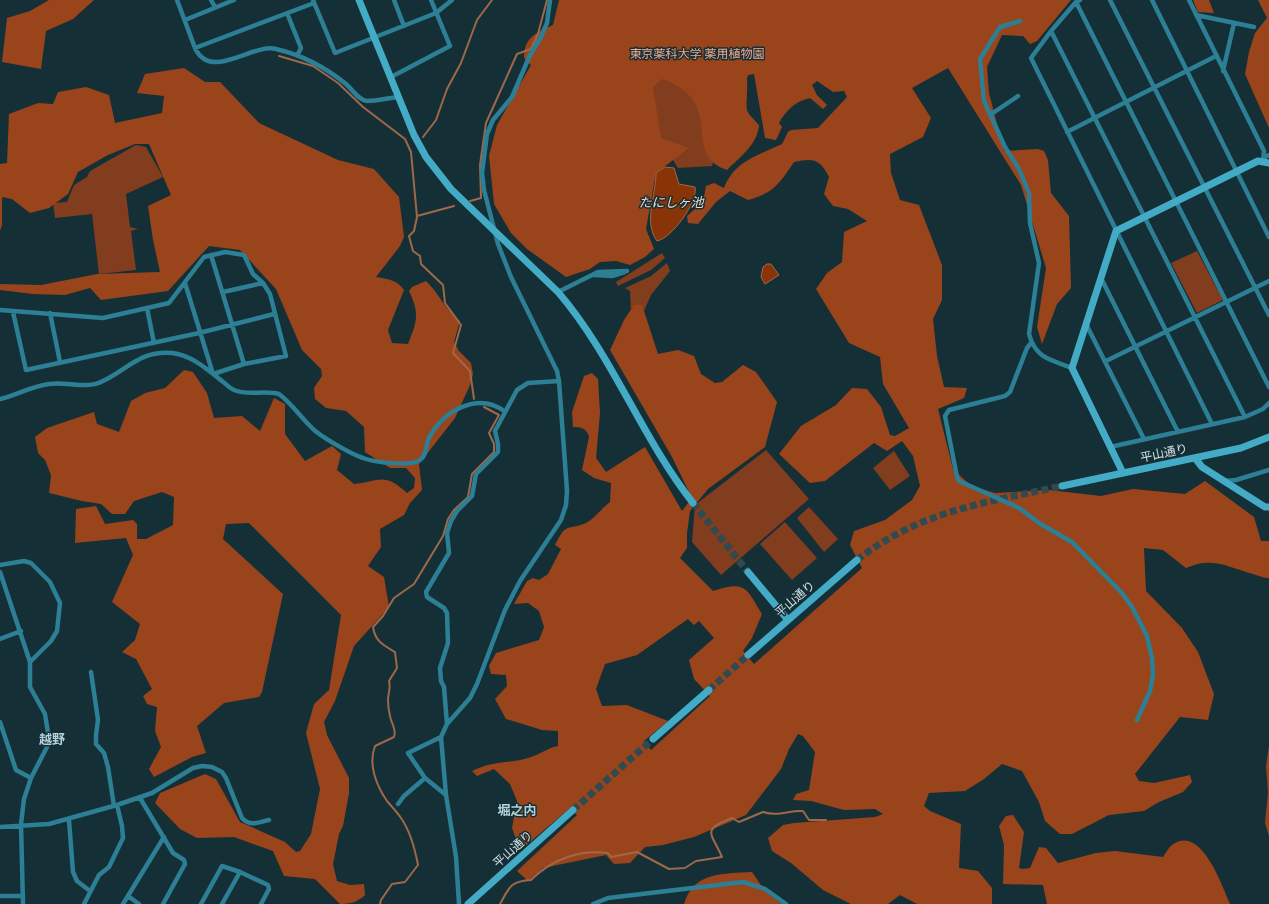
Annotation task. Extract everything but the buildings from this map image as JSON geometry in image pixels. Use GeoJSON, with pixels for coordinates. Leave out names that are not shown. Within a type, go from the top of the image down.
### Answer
{"type":"FeatureCollection","features":[{"type":"Feature","properties":{"kind":"street"},"geometry":{"type":"LineString","coordinates":[[176,0],[195,48],[199,56],[206,61],[226,61],[272,48],[298,54],[338,78],[360,98],[367,101],[398,97]]}},
{"type":"Feature","properties":{"kind":"street"},"geometry":{"type":"LineString","coordinates":[[211,0],[215,7]]}},
{"type":"Feature","properties":{"kind":"street"},"geometry":{"type":"LineString","coordinates":[[185,20],[234,0]]}},
{"type":"Feature","properties":{"kind":"street"},"geometry":{"type":"LineString","coordinates":[[359,0],[414,135],[433,168],[494,232],[558,292],[593,339],[668,467],[693,503]]}},
{"type":"Feature","properties":{"kind":"street"},"geometry":{"type":"LineString","coordinates":[[394,0],[404,26]]}},
{"type":"Feature","properties":{"kind":"street"},"geometry":{"type":"LineString","coordinates":[[391,77],[450,46],[431,0]]}},
{"type":"Feature","properties":{"kind":"street"},"geometry":{"type":"LineString","coordinates":[[195,48],[313,2],[335,53],[436,13],[452,0]]}},
{"type":"Feature","properties":{"kind":"street"},"geometry":{"type":"LineString","coordinates":[[459,904],[453,835],[446,795],[441,737],[447,724],[470,698],[477,684],[505,610],[520,581],[561,520],[566,505],[567,491],[559,381],[552,358],[511,277],[494,232],[484,190],[482,173],[487,134],[493,120],[512,96],[530,55],[540,39],[547,23],[550,0]]}},
{"type":"Feature","properties":{"kind":"street"},"geometry":{"type":"LineString","coordinates":[[1110,0],[1269,315]]}},
{"type":"Feature","properties":{"kind":"street"},"geometry":{"type":"LineString","coordinates":[[1152,0],[1269,237]]}},
{"type":"Feature","properties":{"kind":"street"},"geometry":{"type":"LineString","coordinates":[[1189,0],[1264,151],[1265,161]]}},
{"type":"Feature","properties":{"kind":"street"},"geometry":{"type":"LineString","coordinates":[[1212,424],[1031,58],[1051,30],[1078,1],[1126,102],[1269,387]]}},
{"type":"Feature","properties":{"kind":"street"},"geometry":{"type":"LineString","coordinates":[[288,13],[300,48],[298,54]]}},
{"type":"Feature","properties":{"kind":"street"},"geometry":{"type":"LineString","coordinates":[[1196,15],[1254,27]]}},
{"type":"Feature","properties":{"kind":"street"},"geometry":{"type":"LineString","coordinates":[[1020,21],[1000,27],[980,59],[984,101],[1005,147],[1019,169],[1029,193],[1030,223],[1038,264],[1029,334],[1036,352],[1044,357],[1072,368]]}},
{"type":"Feature","properties":{"kind":"street"},"geometry":{"type":"LineString","coordinates":[[1223,71],[1234,23]]}},
{"type":"Feature","properties":{"kind":"street"},"geometry":{"type":"LineString","coordinates":[[1051,30],[1245,417]]}},
{"type":"Feature","properties":{"kind":"street"},"geometry":{"type":"LineString","coordinates":[[1067,132],[1216,56]]}},
{"type":"Feature","properties":{"kind":"street"},"geometry":{"type":"LineString","coordinates":[[990,115],[1018,96]]}},
{"type":"Feature","properties":{"kind":"street"},"geometry":{"type":"LineString","coordinates":[[1265,161],[1269,155]]}},
{"type":"Feature","properties":{"kind":"street"},"geometry":{"type":"LineString","coordinates":[[1123,473],[1072,368],[1085,323],[1116,231],[1258,161],[1265,161]]}},
{"type":"Feature","properties":{"kind":"street"},"geometry":{"type":"LineString","coordinates":[[0,310],[103,318],[169,302],[204,257],[225,252],[244,255],[253,274],[263,283],[270,294],[286,356],[244,364],[213,374]]}},
{"type":"Feature","properties":{"kind":"street"},"geometry":{"type":"LineString","coordinates":[[211,255],[244,364]]}},
{"type":"Feature","properties":{"kind":"street"},"geometry":{"type":"LineString","coordinates":[[558,292],[591,275],[604,270],[627,270],[612,276],[591,275]]}},
{"type":"Feature","properties":{"kind":"street"},"geometry":{"type":"LineString","coordinates":[[1101,278],[1178,432]]}},
{"type":"Feature","properties":{"kind":"street"},"geometry":{"type":"LineString","coordinates":[[1106,361],[1269,281]]}},
{"type":"Feature","properties":{"kind":"street"},"geometry":{"type":"LineString","coordinates":[[185,283],[199,333],[213,374]]}},
{"type":"Feature","properties":{"kind":"street"},"geometry":{"type":"LineString","coordinates":[[223,292],[263,283]]}},
{"type":"Feature","properties":{"kind":"street"},"geometry":{"type":"LineString","coordinates":[[147,308],[154,343]]}},
{"type":"Feature","properties":{"kind":"street"},"geometry":{"type":"LineString","coordinates":[[13,312],[26,370],[199,333],[274,314]]}},
{"type":"Feature","properties":{"kind":"street"},"geometry":{"type":"LineString","coordinates":[[50,313],[60,362]]}},
{"type":"Feature","properties":{"kind":"street"},"geometry":{"type":"LineString","coordinates":[[1085,323],[1106,361],[1144,439]]}},
{"type":"Feature","properties":{"kind":"street"},"geometry":{"type":"LineString","coordinates":[[1032,342],[1027,348],[1010,392],[1005,396],[949,410],[945,416],[957,477],[959,481],[1019,508],[1039,523],[1072,542],[1122,593],[1132,607],[1147,636],[1152,658],[1153,675],[1150,691],[1137,720]]}},
{"type":"Feature","properties":{"kind":"street"},"geometry":{"type":"LineString","coordinates":[[0,399],[18,394],[37,386],[52,383],[78,385],[95,384],[103,381],[139,359],[158,353],[184,356],[213,374],[233,390],[250,393],[279,394],[311,428],[347,450],[370,461],[414,463],[420,460],[426,453],[429,437],[437,425],[449,413],[475,403],[487,403],[504,410]]}},
{"type":"Feature","properties":{"kind":"street"},"geometry":{"type":"LineString","coordinates":[[447,724],[444,687],[441,682],[440,668],[448,644],[446,613],[444,608],[427,598],[426,592],[449,553],[447,533],[456,511],[472,496],[476,474],[498,452],[495,431],[504,410],[517,390],[528,383],[559,381]]}},
{"type":"Feature","properties":{"kind":"street"},"geometry":{"type":"LineString","coordinates":[[1110,447],[1245,417],[1263,408],[1269,403]]}},
{"type":"Feature","properties":{"kind":"street","name":"平山通り"},"geometry":{"type":"LineString","coordinates":[[1062,486],[1242,448],[1269,437]]}},
{"type":"Feature","properties":{"kind":"street"},"geometry":{"type":"LineString","coordinates":[[1196,458],[1202,467],[1265,507],[1269,507]]}},
{"type":"Feature","properties":{"kind":"street"},"geometry":{"type":"LineString","coordinates":[[1223,481],[1236,480],[1269,470]]}},
{"type":"Feature","properties":{"kind":"street","name":"平山通り"},"geometry":{"type":"LineString","coordinates":[[748,655],[857,560]]}},
{"type":"Feature","properties":{"kind":"street"},"geometry":{"type":"LineString","coordinates":[[0,565],[24,561],[30,563],[50,582],[60,603],[57,631],[51,641],[30,662]]}},
{"type":"Feature","properties":{"kind":"street"},"geometry":{"type":"LineString","coordinates":[[0,572],[30,662],[30,687],[45,714],[49,739],[47,747],[31,778],[24,799],[21,824],[23,904]]}},
{"type":"Feature","properties":{"kind":"street"},"geometry":{"type":"LineString","coordinates":[[748,572],[788,620]]}},
{"type":"Feature","properties":{"kind":"street"},"geometry":{"type":"LineString","coordinates":[[0,639],[21,632]]}},
{"type":"Feature","properties":{"kind":"street"},"geometry":{"type":"LineString","coordinates":[[84,904],[99,875],[109,867],[123,838],[122,826],[115,806],[104,753],[96,744],[98,720],[91,672]]}},
{"type":"Feature","properties":{"kind":"street"},"geometry":{"type":"LineString","coordinates":[[652,739],[709,690]]}},
{"type":"Feature","properties":{"kind":"street"},"geometry":{"type":"LineString","coordinates":[[0,723],[16,770],[31,778]]}},
{"type":"Feature","properties":{"kind":"street"},"geometry":{"type":"LineString","coordinates":[[441,737],[408,753],[425,778],[446,795]]}},
{"type":"Feature","properties":{"kind":"street"},"geometry":{"type":"LineString","coordinates":[[0,827],[21,824],[49,824],[69,820],[140,798],[152,793],[193,768],[202,766],[212,767],[222,772],[226,778],[242,818],[246,822],[253,824],[269,820]]}},
{"type":"Feature","properties":{"kind":"street"},"geometry":{"type":"LineString","coordinates":[[398,804],[404,796],[425,778]]}},
{"type":"Feature","properties":{"kind":"street"},"geometry":{"type":"LineString","coordinates":[[140,798],[173,853],[184,860],[185,864],[163,904]]}},
{"type":"Feature","properties":{"kind":"street","name":"平山通り"},"geometry":{"type":"LineString","coordinates":[[468,904],[574,810]]}},
{"type":"Feature","properties":{"kind":"street"},"geometry":{"type":"LineString","coordinates":[[69,820],[73,872],[77,881],[90,891]]}},
{"type":"Feature","properties":{"kind":"street"},"geometry":{"type":"LineString","coordinates":[[123,904],[164,837]]}},
{"type":"Feature","properties":{"kind":"street"},"geometry":{"type":"LineString","coordinates":[[201,904],[222,866],[240,872],[268,885],[270,889],[261,904]]}},
{"type":"Feature","properties":{"kind":"street"},"geometry":{"type":"LineString","coordinates":[[222,904],[240,872]]}},
{"type":"Feature","properties":{"kind":"street"},"geometry":{"type":"LineString","coordinates":[[593,904],[608,898],[743,882],[765,889],[786,904]]}},
{"type":"Feature","properties":{"kind":"street"},"geometry":{"type":"LineString","coordinates":[[0,896],[23,896]]}},
{"type":"Feature","properties":{"kind":"street"},"geometry":{"type":"LineString","coordinates":[[128,896],[139,904]]}},
{"type":"Feature","properties":{"kind":"green space"},"geometry":{"type":"Polygon","coordinates":[[[49,0],[94,0],[73,19],[46,31],[41,69],[2,62],[7,18],[30,11],[49,0]]]}},
{"type":"Feature","properties":{"kind":"green space"},"geometry":{"type":"Polygon","coordinates":[[[559,0],[1071,0],[1037,41],[1030,44],[1023,36],[1002,35],[987,67],[989,93],[1004,151],[1038,149],[1044,151],[1048,160],[1051,193],[1069,216],[1071,288],[1057,304],[1042,344],[1037,327],[1046,268],[1021,185],[948,68],[912,88],[931,118],[923,137],[890,154],[891,173],[900,200],[919,205],[942,265],[942,300],[933,319],[937,356],[944,387],[967,388],[964,398],[938,409],[953,469],[971,486],[995,493],[1049,490],[1101,496],[1133,489],[1185,494],[1205,481],[1254,517],[1261,541],[1269,541],[1269,578],[1212,563],[1204,563],[1186,568],[1163,550],[1144,548],[1146,591],[1182,628],[1198,652],[1214,694],[1208,720],[1180,717],[1135,774],[1139,781],[1154,783],[1190,775],[1192,782],[1183,792],[1159,802],[1144,811],[1109,815],[1072,834],[1060,834],[1045,821],[1039,802],[1022,771],[1002,764],[984,779],[965,791],[929,793],[924,806],[930,811],[961,824],[959,868],[978,871],[992,888],[992,904],[917,904],[900,895],[888,904],[851,904],[823,890],[791,863],[772,851],[768,838],[783,825],[875,817],[883,814],[875,809],[844,810],[811,801],[793,800],[796,794],[809,790],[815,752],[803,736],[798,734],[789,749],[781,769],[746,815],[694,837],[663,845],[645,847],[630,863],[614,864],[606,855],[543,868],[528,881],[517,871],[577,815],[570,808],[523,848],[517,842],[512,828],[517,801],[510,784],[494,769],[477,776],[472,771],[488,765],[528,758],[558,746],[558,731],[542,730],[506,719],[495,699],[507,686],[506,675],[491,674],[489,666],[496,653],[539,640],[544,627],[539,611],[528,603],[514,604],[527,581],[533,578],[539,580],[548,574],[561,549],[555,545],[562,533],[568,528],[586,523],[610,502],[611,483],[594,478],[582,470],[589,437],[587,432],[583,429],[573,427],[572,412],[584,376],[592,373],[598,379],[600,413],[596,458],[606,472],[645,447],[682,511],[692,498],[672,457],[610,350],[624,320],[634,305],[642,305],[658,354],[678,350],[694,356],[701,374],[715,383],[722,382],[743,365],[756,372],[777,402],[765,447],[708,489],[690,511],[687,533],[687,548],[680,558],[713,591],[732,586],[739,587],[748,592],[762,614],[752,638],[743,651],[754,664],[862,568],[850,545],[854,531],[885,520],[912,500],[920,486],[913,456],[902,441],[887,451],[874,443],[825,481],[810,483],[779,454],[801,426],[836,405],[852,388],[867,389],[881,407],[890,435],[895,436],[909,428],[883,384],[880,357],[849,343],[816,289],[827,273],[842,262],[844,232],[867,221],[848,209],[833,206],[824,194],[829,177],[822,166],[811,160],[794,162],[780,182],[770,191],[748,200],[730,191],[716,202],[698,224],[688,223],[687,216],[703,202],[706,186],[714,183],[724,188],[734,171],[748,160],[782,144],[788,132],[791,130],[818,128],[847,97],[844,91],[833,92],[817,81],[812,85],[817,95],[827,105],[823,109],[810,98],[800,101],[788,110],[779,123],[782,127],[776,140],[765,138],[754,74],[748,75],[747,110],[750,116],[759,125],[758,132],[748,150],[727,170],[717,165],[710,159],[706,152],[703,144],[700,117],[691,98],[678,86],[662,79],[653,87],[661,138],[689,148],[656,173],[646,229],[654,249],[645,257],[630,265],[616,261],[600,262],[590,269],[566,277],[527,249],[511,233],[494,204],[489,156],[497,125],[531,65],[524,58],[526,45],[536,33],[553,25],[559,0]],[[688,619],[637,655],[605,664],[596,689],[602,706],[627,705],[668,721],[644,741],[651,750],[710,696],[694,679],[689,660],[714,638],[699,621],[694,625],[688,619]]]}},
{"type":"Feature","properties":{"kind":"green space","name":"東京薬科大学 薬用植物園"},"geometry":{"type":"Polygon","coordinates":[[[659,0],[744,65],[712,166],[678,168],[661,141],[646,99],[659,0]]]}},
{"type":"Feature","properties":{"kind":"green space"},"geometry":{"type":"Polygon","coordinates":[[[1193,0],[1209,0],[1214,13],[1198,12],[1193,0]]]}},
{"type":"Feature","properties":{"kind":"green space"},"geometry":{"type":"Polygon","coordinates":[[[1258,0],[1269,0],[1269,128],[1245,74],[1249,52],[1255,33],[1267,18],[1258,0]]]}},
{"type":"Feature","properties":{"kind":"green space"},"geometry":{"type":"Polygon","coordinates":[[[184,68],[205,82],[220,82],[259,123],[338,160],[374,169],[399,197],[404,237],[400,246],[376,277],[395,282],[404,290],[388,330],[392,343],[408,344],[414,329],[416,318],[415,306],[409,291],[412,287],[426,281],[450,312],[460,321],[454,342],[459,351],[471,363],[473,374],[470,385],[455,418],[419,464],[422,490],[410,503],[404,515],[380,529],[381,547],[368,566],[384,577],[389,607],[354,646],[335,701],[324,722],[327,735],[349,778],[349,793],[343,826],[339,834],[333,864],[337,881],[350,885],[364,884],[365,895],[357,901],[350,903],[340,904],[315,879],[284,876],[273,851],[234,837],[197,838],[180,829],[155,803],[160,793],[205,774],[216,779],[240,822],[285,842],[296,852],[300,851],[311,834],[320,789],[306,733],[314,704],[329,690],[341,615],[249,523],[226,524],[223,539],[283,594],[262,692],[259,697],[224,703],[197,726],[206,753],[192,757],[154,777],[149,769],[161,747],[155,731],[157,707],[147,704],[143,696],[152,689],[136,659],[122,652],[135,640],[140,624],[112,602],[133,555],[126,538],[75,543],[76,509],[96,506],[105,524],[133,520],[137,524],[137,539],[146,539],[173,525],[174,497],[162,492],[134,501],[125,514],[112,514],[101,504],[49,493],[51,475],[45,460],[38,453],[35,437],[47,428],[94,412],[97,424],[119,432],[131,401],[145,393],[165,388],[184,370],[193,372],[207,393],[214,418],[242,416],[260,431],[274,398],[285,404],[285,434],[305,461],[332,446],[341,454],[337,470],[354,484],[377,480],[387,480],[393,482],[407,493],[414,488],[415,478],[406,468],[390,468],[365,452],[364,427],[346,411],[326,408],[315,399],[314,388],[322,376],[321,369],[302,350],[276,289],[240,250],[209,246],[168,291],[101,300],[90,288],[65,295],[33,294],[0,290],[0,284],[41,285],[97,274],[160,272],[148,206],[171,195],[149,144],[135,144],[108,155],[78,172],[68,194],[49,208],[30,213],[12,199],[2,197],[2,225],[0,231],[0,164],[7,163],[9,114],[38,103],[53,104],[58,92],[86,87],[109,95],[115,123],[162,113],[164,96],[137,93],[145,74],[184,68]]]}},
{"type":"Feature","properties":{"kind":"green space"},"geometry":{"type":"Polygon","coordinates":[[[136,145],[146,147],[163,177],[126,194],[130,227],[138,229],[131,231],[136,270],[99,274],[92,214],[55,218],[53,203],[67,202],[74,185],[87,177],[90,171],[136,145]]]}},
{"type":"Feature","properties":{"kind":"green space"},"geometry":{"type":"Polygon","coordinates":[[[1197,251],[1223,300],[1197,313],[1171,263],[1197,251]]]}},
{"type":"Feature","properties":{"kind":"green space"},"geometry":{"type":"Polygon","coordinates":[[[662,253],[665,258],[651,270],[618,286],[616,282],[662,253]]]}},
{"type":"Feature","properties":{"kind":"green space"},"geometry":{"type":"Polygon","coordinates":[[[667,263],[670,271],[651,295],[644,311],[631,313],[630,291],[625,288],[651,276],[667,263]]]}},
{"type":"Feature","properties":{"kind":"green space"},"geometry":{"type":"Polygon","coordinates":[[[766,450],[809,499],[721,575],[692,542],[695,505],[766,450]]]}},
{"type":"Feature","properties":{"kind":"green space"},"geometry":{"type":"Polygon","coordinates":[[[894,451],[910,476],[890,490],[873,468],[894,451]]]}},
{"type":"Feature","properties":{"kind":"green space"},"geometry":{"type":"Polygon","coordinates":[[[809,507],[838,539],[824,552],[797,518],[809,507]]]}},
{"type":"Feature","properties":{"kind":"green space"},"geometry":{"type":"Polygon","coordinates":[[[785,522],[817,558],[792,580],[760,544],[785,522]]]}},
{"type":"Feature","properties":{"kind":"green space"},"geometry":{"type":"Polygon","coordinates":[[[1269,746],[1269,836],[1265,823],[1268,792],[1266,766],[1269,746]]]}},
{"type":"Feature","properties":{"kind":"green space"},"geometry":{"type":"Polygon","coordinates":[[[1013,815],[1024,832],[1019,868],[1030,868],[1039,847],[1046,848],[1058,863],[1096,853],[1115,851],[1163,857],[1172,845],[1182,840],[1192,842],[1201,849],[1216,872],[1230,904],[1047,904],[1043,885],[1003,884],[1004,845],[999,826],[1006,816],[1013,815]]]}},
{"type":"Feature","properties":{"kind":"green space"},"geometry":{"type":"Polygon","coordinates":[[[752,872],[765,891],[782,904],[684,904],[695,885],[702,880],[720,874],[752,872]]]}},
{"type":"Feature","properties":{"kind":"water","name":"たにしヶ池"},"geometry":{"type":"Polygon","coordinates":[[[665,167],[674,168],[679,184],[695,187],[695,194],[688,210],[676,227],[670,233],[657,241],[653,234],[651,225],[651,208],[656,173],[665,167]]]}},
{"type":"Feature","properties":{"kind":"water"},"geometry":{"type":"Polygon","coordinates":[[[767,264],[771,264],[779,275],[765,284],[761,277],[763,267],[767,264]]]}},
{"type":"Feature","properties":{"kind":"waterway"},"geometry":{"type":"LineString","coordinates":[[423,137],[436,120],[447,89],[461,63],[477,20],[492,0]]}},
{"type":"Feature","properties":{"kind":"waterway"},"geometry":{"type":"LineString","coordinates":[[470,201],[481,198],[480,165],[486,123],[517,54],[531,49],[538,34],[547,0]]}},
{"type":"Feature","properties":{"kind":"waterway"},"geometry":{"type":"LineString","coordinates":[[279,56],[313,66],[338,83],[363,107],[405,139],[411,152],[417,217],[414,231],[409,236],[413,251],[420,256],[421,264],[443,285],[445,303],[461,325],[453,353],[470,371],[474,399]]}},
{"type":"Feature","properties":{"kind":"waterway"},"geometry":{"type":"LineString","coordinates":[[417,216],[454,206]]}},
{"type":"Feature","properties":{"kind":"waterway"},"geometry":{"type":"LineString","coordinates":[[380,904],[381,900],[392,884],[405,882],[418,865],[410,834],[404,823],[383,795],[374,774],[372,760],[375,746],[394,737],[395,734],[388,700],[390,686],[389,681],[397,668],[395,652],[383,645],[376,636],[373,627],[383,616],[394,598],[414,584],[443,536],[448,519],[454,510],[468,497],[472,474],[494,452],[494,444],[489,433],[499,415],[484,407]]}},
{"type":"Feature","properties":{"kind":"waterway"},"geometry":{"type":"LineString","coordinates":[[500,904],[508,890],[514,884],[531,880],[547,867],[576,855],[597,852],[608,853],[611,857],[637,852],[669,869],[685,868],[696,861],[722,857],[712,837],[712,829],[722,822],[732,818],[739,822],[763,812],[779,814],[793,811],[803,811],[809,820],[826,820]]}},
{"type":"Feature","properties":{"kind":"tunnel"},"geometry":{"type":"LineString","coordinates":[[857,560],[881,543],[930,519],[1007,497],[1062,486]]}},
{"type":"Feature","properties":{"kind":"tunnel"},"geometry":{"type":"LineString","coordinates":[[693,503],[748,572]]}},
{"type":"Feature","properties":{"kind":"tunnel"},"geometry":{"type":"LineString","coordinates":[[709,690],[748,655]]}},
{"type":"Feature","properties":{"kind":"tunnel"},"geometry":{"type":"LineString","coordinates":[[573,810],[653,739]]}},
{"type":"Feature","properties":{"kind":"district","name":"越野"},"geometry":{"type":"Point","coordinates":[52,739]}},
{"type":"Feature","properties":{"kind":"district","name":"堀之内"},"geometry":{"type":"Point","coordinates":[517,810]}}]}
